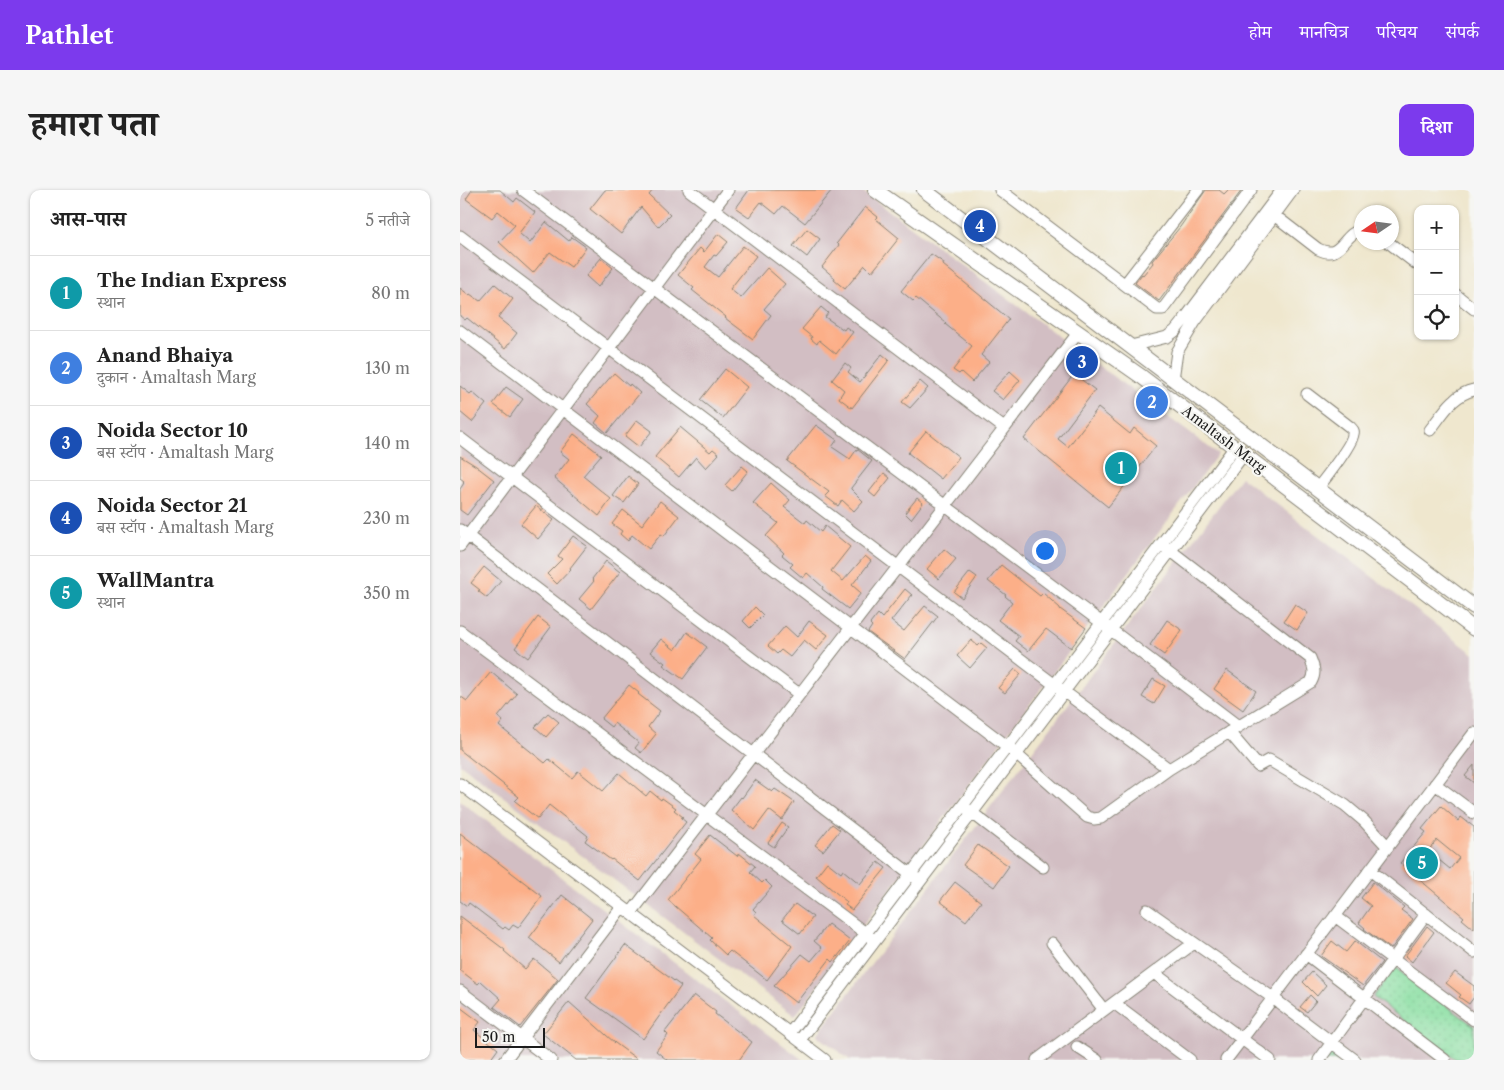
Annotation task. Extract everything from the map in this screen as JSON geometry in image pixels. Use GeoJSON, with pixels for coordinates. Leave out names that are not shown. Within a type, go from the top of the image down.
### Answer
{"type":"FeatureCollection","features":[{"type":"Feature","properties":{"kind":"main road","name":"Amaltash Marg"},"geometry":{"type":"LineString","coordinates":[[875,190],[1142,377],[1474,629]]}},
{"type":"Feature","properties":{"kind":"main road"},"geometry":{"type":"LineString","coordinates":[[890,190],[893,193],[895,204]]}},
{"type":"Feature","properties":{"kind":"main road","name":"Amaltash Marg"},"geometry":{"type":"LineString","coordinates":[[924,190],[987,232],[1173,379],[1474,607]]}},
{"type":"Feature","properties":{"kind":"street"},"geometry":{"type":"LineString","coordinates":[[523,190],[1106,626],[1234,729],[1258,766],[1269,760],[1320,789],[1345,805],[1364,821],[1388,846]]}},
{"type":"Feature","properties":{"kind":"street"},"geometry":{"type":"LineString","coordinates":[[689,190],[1004,428]]}},
{"type":"Feature","properties":{"kind":"street"},"geometry":{"type":"LineString","coordinates":[[460,546],[464,533],[512,477],[728,190]]}},
{"type":"Feature","properties":{"kind":"street"},"geometry":{"type":"LineString","coordinates":[[1000,190],[1015,195],[1157,309],[1163,308],[1251,190]]}},
{"type":"Feature","properties":{"kind":"street"},"geometry":{"type":"LineString","coordinates":[[1124,284],[1198,190]]}},
{"type":"Feature","properties":{"kind":"street"},"geometry":{"type":"LineString","coordinates":[[1173,379],[1179,348],[1228,270],[1282,190]]}},
{"type":"Feature","properties":{"kind":"street"},"geometry":{"type":"LineString","coordinates":[[1167,337],[1228,270],[1293,190]]}},
{"type":"Feature","properties":{"kind":"street"},"geometry":{"type":"LineString","coordinates":[[1274,215],[1325,253],[1336,251],[1354,233]]}},
{"type":"Feature","properties":{"kind":"street"},"geometry":{"type":"LineString","coordinates":[[460,236],[1169,769]]}},
{"type":"Feature","properties":{"kind":"street"},"geometry":{"type":"LineString","coordinates":[[1398,250],[1414,262]]}},
{"type":"Feature","properties":{"kind":"street"},"geometry":{"type":"LineString","coordinates":[[1456,295],[1474,309]]}},
{"type":"Feature","properties":{"kind":"street"},"geometry":{"type":"LineString","coordinates":[[460,331],[1012,750],[1087,817],[1094,819],[1101,818],[1169,769],[1311,682],[1314,676],[1314,666],[1310,658],[1166,547]]}},
{"type":"Feature","properties":{"kind":"street"},"geometry":{"type":"LineString","coordinates":[[505,1060],[706,814],[1078,333]]}},
{"type":"Feature","properties":{"kind":"street"},"geometry":{"type":"LineString","coordinates":[[1131,346],[1167,337],[1176,337],[1179,348]]}},
{"type":"Feature","properties":{"kind":"street"},"geometry":{"type":"LineString","coordinates":[[1430,430],[1460,394],[1474,390]]}},
{"type":"Feature","properties":{"kind":"street"},"geometry":{"type":"LineString","coordinates":[[1307,394],[1354,432],[1345,451],[1317,489]]}},
{"type":"Feature","properties":{"kind":"street"},"geometry":{"type":"LineString","coordinates":[[460,438],[800,694]]}},
{"type":"Feature","properties":{"kind":"street"},"geometry":{"type":"LineString","coordinates":[[790,1033],[871,936],[1239,450]]}},
{"type":"Feature","properties":{"kind":"street"},"geometry":{"type":"LineString","coordinates":[[464,533],[915,878]]}},
{"type":"Feature","properties":{"kind":"street"},"geometry":{"type":"LineString","coordinates":[[460,631],[871,936]]}},
{"type":"Feature","properties":{"kind":"street"},"geometry":{"type":"LineString","coordinates":[[1226,1060],[1474,733]]}},
{"type":"Feature","properties":{"kind":"street"},"geometry":{"type":"LineString","coordinates":[[460,784],[825,1060]]}},
{"type":"Feature","properties":{"kind":"street"},"geometry":{"type":"LineString","coordinates":[[1435,784],[1474,813]]}},
{"type":"Feature","properties":{"kind":"street"},"geometry":{"type":"LineString","coordinates":[[967,809],[1043,867]]}},
{"type":"Feature","properties":{"kind":"street"},"geometry":{"type":"LineString","coordinates":[[1370,870],[1474,952]]}},
{"type":"Feature","properties":{"kind":"street"},"geometry":{"type":"LineString","coordinates":[[1147,910],[1272,998],[1355,1060]]}},
{"type":"Feature","properties":{"kind":"street"},"geometry":{"type":"LineString","coordinates":[[1319,1060],[1426,914]]}},
{"type":"Feature","properties":{"kind":"street"},"geometry":{"type":"LineString","coordinates":[[1335,916],[1474,1020]]}},
{"type":"Feature","properties":{"kind":"street"},"geometry":{"type":"LineString","coordinates":[[800,1040],[871,936]]}},
{"type":"Feature","properties":{"kind":"street"},"geometry":{"type":"LineString","coordinates":[[1052,943],[1104,1010]]}},
{"type":"Feature","properties":{"kind":"street"},"geometry":{"type":"LineString","coordinates":[[1037,1060],[1194,943]]}},
{"type":"Feature","properties":{"kind":"street"},"geometry":{"type":"LineString","coordinates":[[1306,954],[1445,1060]]}},
{"type":"Feature","properties":{"kind":"street"},"geometry":{"type":"LineString","coordinates":[[1154,973],[1270,1060]]}},
{"type":"Feature","properties":{"kind":"street"},"geometry":{"type":"LineString","coordinates":[[460,991],[551,1060]]}},
{"type":"Feature","properties":{"kind":"street"},"geometry":{"type":"LineString","coordinates":[[1114,1003],[1190,1060]]}},
{"type":"Feature","properties":{"kind":"street"},"geometry":{"type":"LineString","coordinates":[[1077,1047],[1097,1060]]}},
{"type":"Feature","properties":{"kind":"shaded area"},"geometry":{"type":"Polygon","coordinates":[[[460,190],[861,190],[1218,454],[795,1016],[460,764],[460,190]]]}},
{"type":"Feature","properties":{"kind":"shaded area"},"geometry":{"type":"Polygon","coordinates":[[[1241,477],[1474,654],[1474,1060],[850,1060],[817,1035],[1241,477]]]}},
{"type":"Feature","properties":{"kind":"shaded area"},"geometry":{"type":"Polygon","coordinates":[[[460,801],[803,1060],[460,1060],[460,801]]]}},
{"type":"Feature","properties":{"kind":"green space"},"geometry":{"type":"Polygon","coordinates":[[[1395,967],[1474,1026],[1473,1060],[1457,1060],[1373,997],[1395,967]]]}},
{"type":"Feature","properties":{"kind":"green space"},"geometry":{"type":"Polygon","coordinates":[[[1333,1049],[1348,1060],[1325,1060],[1333,1049]]]}},
{"type":"Feature","properties":{"kind":"building"},"geometry":{"type":"Polygon","coordinates":[[[472,190],[500,190],[514,202],[517,198],[535,212],[519,233],[530,243],[546,222],[569,241],[572,237],[586,247],[571,267],[550,252],[533,273],[499,242],[515,225],[498,211],[492,218],[466,199],[472,190]]]}},
{"type":"Feature","properties":{"kind":"building"},"geometry":{"type":"Polygon","coordinates":[[[605,190],[653,190],[649,195],[670,215],[658,227],[641,207],[621,234],[590,209],[605,190]]]}},
{"type":"Feature","properties":{"kind":"building"},"geometry":{"type":"Polygon","coordinates":[[[749,190],[832,190],[805,223],[783,206],[776,214],[761,202],[749,217],[736,208],[749,190]]]}},
{"type":"Feature","properties":{"kind":"building"},"geometry":{"type":"Polygon","coordinates":[[[1206,190],[1219,190],[1224,194],[1228,190],[1242,190],[1159,301],[1135,283],[1153,263],[1152,261],[1180,227],[1206,190]]]}},
{"type":"Feature","properties":{"kind":"building"},"geometry":{"type":"Polygon","coordinates":[[[865,207],[899,238],[872,272],[865,265],[845,289],[822,267],[839,245],[837,243],[865,207]]]}},
{"type":"Feature","properties":{"kind":"building"},"geometry":{"type":"Polygon","coordinates":[[[807,229],[820,239],[807,257],[793,246],[807,229]]]}},
{"type":"Feature","properties":{"kind":"building"},"geometry":{"type":"Polygon","coordinates":[[[718,234],[728,242],[716,256],[714,255],[705,267],[718,277],[743,246],[756,256],[730,289],[741,298],[767,268],[785,284],[764,309],[771,315],[753,339],[692,290],[694,288],[678,275],[700,248],[704,252],[718,234]]]}},
{"type":"Feature","properties":{"kind":"building"},"geometry":{"type":"Polygon","coordinates":[[[931,254],[1009,319],[981,355],[989,362],[972,382],[961,372],[959,374],[953,370],[972,346],[916,298],[913,301],[901,291],[931,254]]]}},
{"type":"Feature","properties":{"kind":"building"},"geometry":{"type":"Polygon","coordinates":[[[601,258],[613,268],[598,287],[586,276],[601,258]]]}},
{"type":"Feature","properties":{"kind":"building"},"geometry":{"type":"Polygon","coordinates":[[[495,284],[513,299],[498,318],[517,333],[505,349],[467,318],[465,320],[460,316],[460,288],[480,301],[495,284]]]}},
{"type":"Feature","properties":{"kind":"building"},"geometry":{"type":"Polygon","coordinates":[[[821,307],[828,313],[825,317],[844,330],[846,327],[853,332],[836,354],[819,340],[817,344],[802,329],[821,307]]]}},
{"type":"Feature","properties":{"kind":"building"},"geometry":{"type":"Polygon","coordinates":[[[882,354],[889,360],[852,408],[839,398],[844,390],[832,380],[845,363],[851,368],[848,372],[860,382],[882,354]]]}},
{"type":"Feature","properties":{"kind":"building"},"geometry":{"type":"Polygon","coordinates":[[[725,369],[747,387],[723,418],[700,400],[725,369]]]}},
{"type":"Feature","properties":{"kind":"building"},"geometry":{"type":"Polygon","coordinates":[[[1010,371],[1020,380],[1003,400],[992,391],[1010,371]]]}},
{"type":"Feature","properties":{"kind":"building"},"geometry":{"type":"Polygon","coordinates":[[[614,373],[640,393],[607,433],[595,423],[600,416],[587,404],[614,373]]]}},
{"type":"Feature","properties":{"kind":"building"},"geometry":{"type":"Polygon","coordinates":[[[1074,374],[1095,390],[1058,439],[1068,447],[1098,408],[1130,434],[1134,428],[1156,446],[1108,507],[1024,439],[1074,374]]]}},
{"type":"Feature","properties":{"kind":"building"},"geometry":{"type":"Polygon","coordinates":[[[920,381],[928,388],[910,408],[902,402],[920,381]]]}},
{"type":"Feature","properties":{"kind":"building"},"geometry":{"type":"Polygon","coordinates":[[[460,386],[470,394],[472,392],[486,404],[472,422],[460,412],[460,386]]]}},
{"type":"Feature","properties":{"kind":"building"},"geometry":{"type":"Polygon","coordinates":[[[506,387],[523,399],[510,417],[493,404],[506,387]]]}},
{"type":"Feature","properties":{"kind":"building"},"geometry":{"type":"Polygon","coordinates":[[[637,420],[652,431],[639,447],[625,436],[637,420]]]}},
{"type":"Feature","properties":{"kind":"building"},"geometry":{"type":"Polygon","coordinates":[[[816,425],[837,440],[832,447],[850,459],[857,449],[872,461],[851,488],[863,501],[854,511],[842,500],[838,506],[825,496],[829,492],[787,461],[816,425]]]}},
{"type":"Feature","properties":{"kind":"building"},"geometry":{"type":"Polygon","coordinates":[[[680,427],[710,452],[713,449],[719,454],[706,468],[696,457],[679,477],[655,457],[680,427]]]}},
{"type":"Feature","properties":{"kind":"building"},"geometry":{"type":"Polygon","coordinates":[[[926,431],[959,457],[941,479],[908,453],[926,431]]]}},
{"type":"Feature","properties":{"kind":"building"},"geometry":{"type":"Polygon","coordinates":[[[574,434],[601,455],[583,476],[611,499],[599,516],[554,478],[569,459],[560,452],[574,434]]]}},
{"type":"Feature","properties":{"kind":"building"},"geometry":{"type":"Polygon","coordinates":[[[460,456],[494,480],[467,515],[460,510],[460,489],[464,481],[460,478],[460,456]]]}},
{"type":"Feature","properties":{"kind":"building"},"geometry":{"type":"Polygon","coordinates":[[[742,466],[748,471],[732,491],[725,485],[742,466]]]}},
{"type":"Feature","properties":{"kind":"building"},"geometry":{"type":"Polygon","coordinates":[[[884,473],[890,478],[875,497],[869,492],[884,473]]]}},
{"type":"Feature","properties":{"kind":"building"},"geometry":{"type":"Polygon","coordinates":[[[628,476],[638,484],[624,503],[613,496],[628,476]]]}},
{"type":"Feature","properties":{"kind":"building"},"geometry":{"type":"Polygon","coordinates":[[[771,483],[790,500],[784,507],[805,523],[807,520],[821,532],[825,526],[850,547],[831,571],[843,581],[865,556],[871,561],[852,585],[861,593],[848,609],[822,589],[823,587],[807,573],[803,578],[790,567],[793,564],[782,555],[784,553],[766,536],[778,523],[753,503],[771,483]]]}},
{"type":"Feature","properties":{"kind":"building"},"geometry":{"type":"Polygon","coordinates":[[[917,498],[923,503],[911,519],[905,513],[917,498]]]}},
{"type":"Feature","properties":{"kind":"building"},"geometry":{"type":"Polygon","coordinates":[[[660,501],[679,516],[664,536],[661,534],[649,549],[632,535],[628,541],[620,534],[622,531],[612,524],[623,510],[642,525],[660,501]]]}},
{"type":"Feature","properties":{"kind":"building"},"geometry":{"type":"Polygon","coordinates":[[[536,506],[554,520],[538,539],[521,524],[536,506]]]}},
{"type":"Feature","properties":{"kind":"building"},"geometry":{"type":"Polygon","coordinates":[[[573,536],[587,546],[571,569],[557,584],[547,574],[562,559],[558,556],[573,536]]]}},
{"type":"Feature","properties":{"kind":"building"},"geometry":{"type":"Polygon","coordinates":[[[944,549],[956,559],[939,579],[927,569],[944,549]]]}},
{"type":"Feature","properties":{"kind":"building"},"geometry":{"type":"Polygon","coordinates":[[[606,561],[620,572],[591,609],[579,599],[594,581],[592,579],[606,561]]]}},
{"type":"Feature","properties":{"kind":"building"},"geometry":{"type":"Polygon","coordinates":[[[1001,565],[1040,596],[1043,593],[1060,609],[1086,628],[1071,648],[1046,629],[1028,651],[1015,641],[1019,636],[998,620],[1012,602],[988,581],[1001,565]]]}},
{"type":"Feature","properties":{"kind":"building"},"geometry":{"type":"Polygon","coordinates":[[[484,567],[501,581],[487,598],[471,583],[484,567]]]}},
{"type":"Feature","properties":{"kind":"building"},"geometry":{"type":"Polygon","coordinates":[[[970,572],[977,577],[962,598],[954,592],[970,572]]]}},
{"type":"Feature","properties":{"kind":"building"},"geometry":{"type":"Polygon","coordinates":[[[905,589],[912,595],[891,621],[904,631],[925,606],[938,616],[905,659],[868,632],[872,626],[870,624],[878,614],[882,618],[905,589]]]}},
{"type":"Feature","properties":{"kind":"building"},"geometry":{"type":"Polygon","coordinates":[[[1295,604],[1308,613],[1297,630],[1284,621],[1295,604]]]}},
{"type":"Feature","properties":{"kind":"building"},"geometry":{"type":"Polygon","coordinates":[[[755,607],[763,615],[750,628],[743,621],[755,607]]]}},
{"type":"Feature","properties":{"kind":"building"},"geometry":{"type":"Polygon","coordinates":[[[538,617],[551,627],[528,658],[515,648],[538,617]]]}},
{"type":"Feature","properties":{"kind":"building"},"geometry":{"type":"Polygon","coordinates":[[[1167,620],[1182,630],[1164,655],[1150,645],[1167,620]]]}},
{"type":"Feature","properties":{"kind":"building"},"geometry":{"type":"Polygon","coordinates":[[[809,621],[828,635],[816,650],[804,640],[790,657],[781,650],[777,654],[768,646],[785,626],[797,637],[809,621]]]}},
{"type":"Feature","properties":{"kind":"building"},"geometry":{"type":"Polygon","coordinates":[[[687,632],[707,647],[683,679],[663,665],[665,663],[650,652],[661,639],[675,650],[687,632]]]}},
{"type":"Feature","properties":{"kind":"building"},"geometry":{"type":"Polygon","coordinates":[[[971,640],[978,646],[981,643],[987,648],[970,668],[957,656],[971,640]]]}},
{"type":"Feature","properties":{"kind":"building"},"geometry":{"type":"Polygon","coordinates":[[[1015,669],[1021,674],[1005,693],[998,688],[1015,669]]]}},
{"type":"Feature","properties":{"kind":"building"},"geometry":{"type":"Polygon","coordinates":[[[1227,670],[1256,691],[1243,710],[1214,689],[1227,670]]]}},
{"type":"Feature","properties":{"kind":"building"},"geometry":{"type":"Polygon","coordinates":[[[491,672],[517,694],[498,717],[503,721],[499,726],[545,763],[549,759],[572,778],[578,771],[603,791],[619,773],[646,796],[650,791],[661,800],[662,798],[676,808],[674,810],[683,817],[681,818],[686,822],[640,881],[585,841],[588,836],[549,805],[538,819],[515,801],[519,797],[460,750],[460,696],[467,701],[491,672]]]}},
{"type":"Feature","properties":{"kind":"building"},"geometry":{"type":"Polygon","coordinates":[[[1153,679],[1165,686],[1154,704],[1142,697],[1153,679]]]}},
{"type":"Feature","properties":{"kind":"building"},"geometry":{"type":"Polygon","coordinates":[[[629,685],[660,711],[648,727],[656,734],[641,753],[635,748],[639,743],[614,723],[611,727],[601,719],[629,685]]]}},
{"type":"Feature","properties":{"kind":"building"},"geometry":{"type":"Polygon","coordinates":[[[548,713],[559,722],[546,737],[535,727],[548,713]]]}},
{"type":"Feature","properties":{"kind":"building"},"geometry":{"type":"Polygon","coordinates":[[[1474,765],[1474,783],[1465,776],[1474,765]]]}},
{"type":"Feature","properties":{"kind":"building"},"geometry":{"type":"Polygon","coordinates":[[[755,780],[772,792],[775,789],[794,802],[782,820],[769,810],[754,830],[731,810],[755,780]]]}},
{"type":"Feature","properties":{"kind":"building"},"geometry":{"type":"Polygon","coordinates":[[[1441,806],[1458,821],[1461,817],[1474,827],[1474,929],[1462,919],[1464,917],[1400,863],[1426,832],[1422,829],[1441,806]],[[1437,840],[1428,851],[1450,869],[1459,858],[1437,840]]]}},
{"type":"Feature","properties":{"kind":"building"},"geometry":{"type":"Polygon","coordinates":[[[782,823],[788,827],[774,847],[768,843],[782,823]]]}},
{"type":"Feature","properties":{"kind":"building"},"geometry":{"type":"Polygon","coordinates":[[[832,824],[840,830],[823,851],[815,845],[832,824]]]}},
{"type":"Feature","properties":{"kind":"building"},"geometry":{"type":"Polygon","coordinates":[[[460,833],[542,896],[518,928],[513,925],[509,930],[505,927],[503,929],[469,903],[467,906],[460,901],[460,833]]]}},
{"type":"Feature","properties":{"kind":"building"},"geometry":{"type":"Polygon","coordinates":[[[710,835],[737,856],[739,853],[755,866],[750,872],[762,883],[765,880],[772,887],[753,909],[756,912],[754,915],[792,946],[767,980],[730,951],[726,955],[710,940],[712,938],[668,900],[701,859],[695,854],[710,835]]]}},
{"type":"Feature","properties":{"kind":"building"},"geometry":{"type":"Polygon","coordinates":[[[978,845],[1009,866],[994,887],[963,865],[978,845]]]}},
{"type":"Feature","properties":{"kind":"building"},"geometry":{"type":"Polygon","coordinates":[[[827,862],[841,873],[843,870],[860,884],[878,862],[886,868],[852,910],[845,905],[847,902],[816,876],[827,862]]]}},
{"type":"Feature","properties":{"kind":"building"},"geometry":{"type":"Polygon","coordinates":[[[955,882],[981,902],[966,921],[940,901],[955,882]]]}},
{"type":"Feature","properties":{"kind":"building"},"geometry":{"type":"Polygon","coordinates":[[[1373,882],[1404,907],[1401,910],[1413,919],[1391,949],[1364,929],[1359,923],[1371,906],[1361,898],[1373,882]]]}},
{"type":"Feature","properties":{"kind":"building"},"geometry":{"type":"Polygon","coordinates":[[[562,895],[592,919],[559,962],[529,938],[562,895]]]}},
{"type":"Feature","properties":{"kind":"building"},"geometry":{"type":"Polygon","coordinates":[[[795,904],[813,917],[800,934],[782,920],[795,904]]]}},
{"type":"Feature","properties":{"kind":"building"},"geometry":{"type":"Polygon","coordinates":[[[460,916],[505,950],[525,969],[534,959],[558,979],[520,1027],[494,1007],[501,999],[481,981],[478,984],[460,970],[460,916]]]}},
{"type":"Feature","properties":{"kind":"building"},"geometry":{"type":"Polygon","coordinates":[[[828,924],[850,941],[833,962],[830,959],[796,1003],[774,986],[802,954],[811,961],[822,948],[814,941],[828,924]]]}},
{"type":"Feature","properties":{"kind":"building"},"geometry":{"type":"Polygon","coordinates":[[[1427,926],[1434,932],[1412,962],[1405,956],[1427,926]]]}},
{"type":"Feature","properties":{"kind":"building"},"geometry":{"type":"Polygon","coordinates":[[[1332,941],[1346,952],[1355,941],[1382,962],[1363,986],[1321,956],[1332,941]]]}},
{"type":"Feature","properties":{"kind":"building"},"geometry":{"type":"Polygon","coordinates":[[[625,945],[681,986],[643,1039],[586,998],[625,945]]]}},
{"type":"Feature","properties":{"kind":"building"},"geometry":{"type":"Polygon","coordinates":[[[1312,972],[1326,985],[1317,996],[1303,982],[1312,972]]]}},
{"type":"Feature","properties":{"kind":"building"},"geometry":{"type":"Polygon","coordinates":[[[1455,972],[1474,986],[1474,997],[1469,1004],[1459,997],[1461,995],[1446,983],[1455,972]]]}},
{"type":"Feature","properties":{"kind":"building"},"geometry":{"type":"Polygon","coordinates":[[[694,995],[716,1012],[715,1014],[752,1042],[739,1060],[667,1060],[656,1051],[668,1035],[665,1032],[694,995]]]}},
{"type":"Feature","properties":{"kind":"building"},"geometry":{"type":"Polygon","coordinates":[[[1310,995],[1316,1001],[1307,1012],[1300,1007],[1310,995]]]}},
{"type":"Feature","properties":{"kind":"building"},"geometry":{"type":"Polygon","coordinates":[[[569,1002],[615,1043],[638,1060],[576,1060],[543,1034],[569,1002]]]}},
{"type":"Feature","properties":{"kind":"building"},"geometry":{"type":"Polygon","coordinates":[[[460,1007],[480,1022],[474,1030],[498,1049],[490,1060],[460,1060],[460,1007]]]}},
{"type":"Feature","properties":{"kind":"place","name":"Noida Sector 21"},"geometry":{"type":"Point","coordinates":[980,226]}},
{"type":"Feature","properties":{"kind":"place","name":"Noida Sector 10"},"geometry":{"type":"Point","coordinates":[1082,362]}},
{"type":"Feature","properties":{"kind":"place","name":"Anand Bhaiya"},"geometry":{"type":"Point","coordinates":[1152,402]}},
{"type":"Feature","properties":{"kind":"place","name":"The Indian Express"},"geometry":{"type":"Point","coordinates":[1121,468]}},
{"type":"Feature","properties":{"kind":"place","name":"WallMantra"},"geometry":{"type":"Point","coordinates":[1422,863]}}]}
